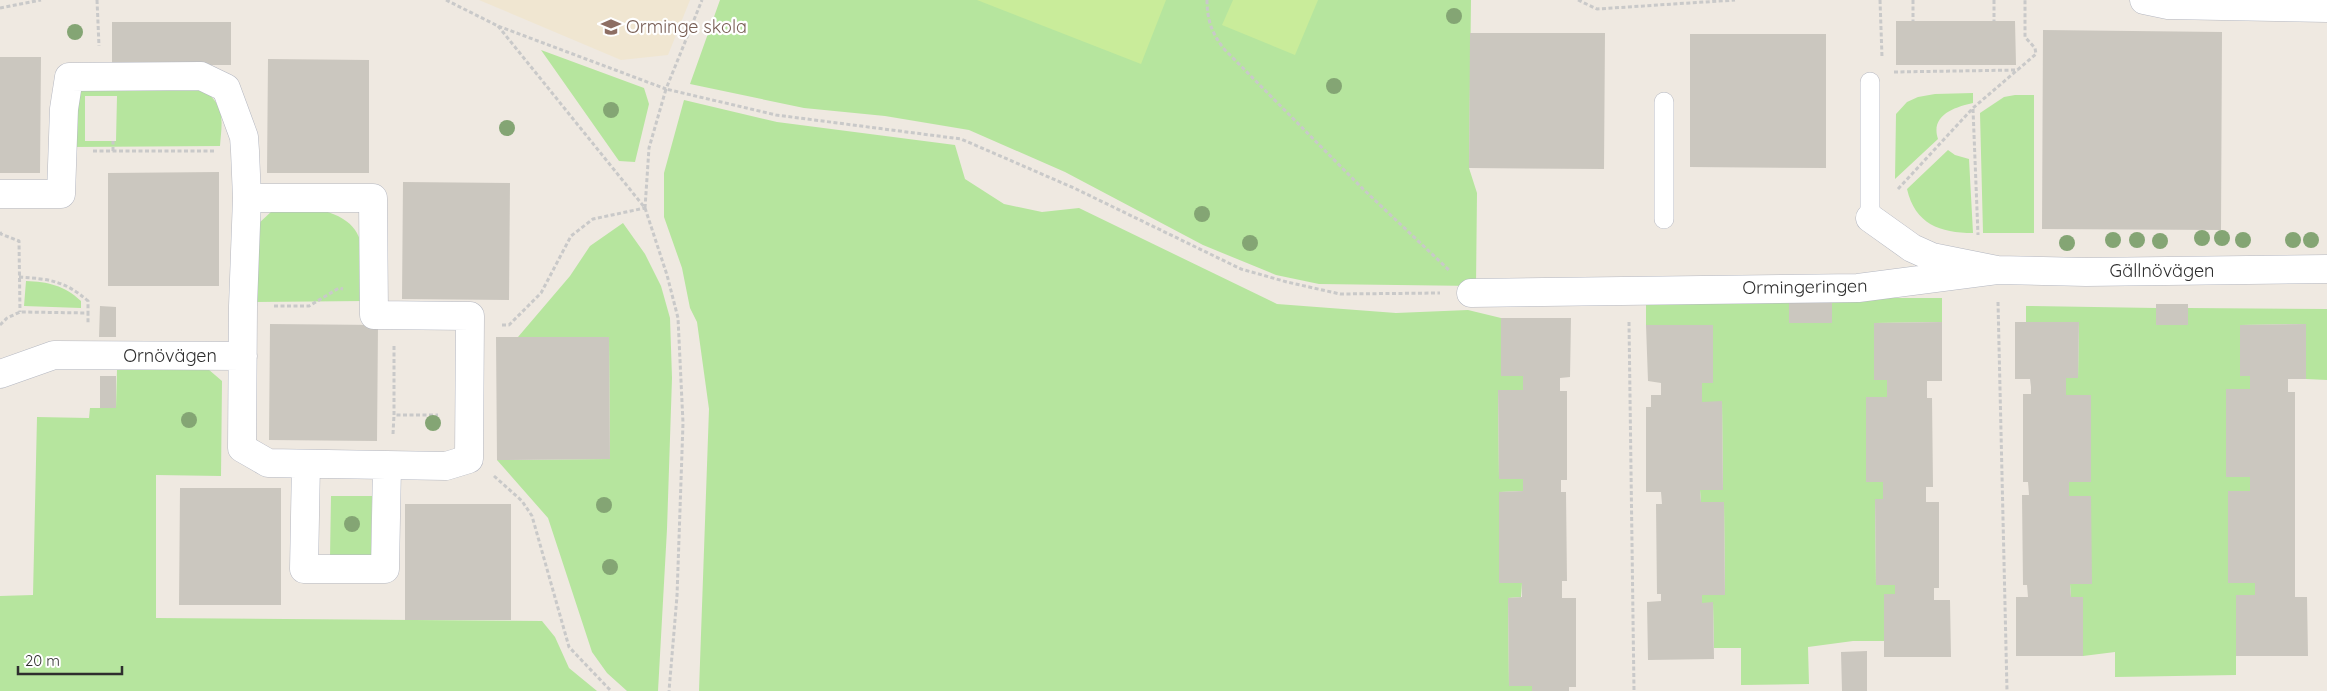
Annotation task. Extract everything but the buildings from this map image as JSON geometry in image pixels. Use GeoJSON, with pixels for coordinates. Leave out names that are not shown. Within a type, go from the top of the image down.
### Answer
{"type":"FeatureCollection","features":[{"type":"Feature","properties":{"kind":"street"},"geometry":{"type":"LineString","coordinates":[[2144,0],[2168,5],[2327,8]]}},
{"type":"Feature","properties":{"kind":"street"},"geometry":{"type":"LineString","coordinates":[[0,194],[61,194],[64,109],[69,77],[200,76],[226,88],[244,137],[245,151],[247,198],[243,306],[242,448],[268,463],[446,466],[469,459],[470,316],[374,315],[373,198],[247,198]]}},
{"type":"Feature","properties":{"kind":"street"},"geometry":{"type":"LineString","coordinates":[[1870,218],[1912,248],[1932,257],[1997,270]]}},
{"type":"Feature","properties":{"kind":"street","name":"Gällnövägen"},"geometry":{"type":"LineString","coordinates":[[1997,270],[2086,272],[2327,269]]}},
{"type":"Feature","properties":{"kind":"street","name":"Ormingeringen"},"geometry":{"type":"LineString","coordinates":[[1471,293],[1858,288],[1997,270]]}},
{"type":"Feature","properties":{"kind":"street","name":"Ornövägen"},"geometry":{"type":"LineString","coordinates":[[10,370],[54,355],[243,356]]}},
{"type":"Feature","properties":{"kind":"street"},"geometry":{"type":"LineString","coordinates":[[306,464],[304,569],[385,569],[387,466]]}},
{"type":"Feature","properties":{"kind":"lane"},"geometry":{"type":"LineString","coordinates":[[1870,82],[1870,218]]}},
{"type":"Feature","properties":{"kind":"lane"},"geometry":{"type":"LineString","coordinates":[[1664,102],[1664,219]]}},
{"type":"Feature","properties":{"kind":"path"},"geometry":{"type":"LineString","coordinates":[[0,8],[41,0]]}},
{"type":"Feature","properties":{"kind":"path"},"geometry":{"type":"LineString","coordinates":[[97,0],[99,29]]}},
{"type":"Feature","properties":{"kind":"path"},"geometry":{"type":"LineString","coordinates":[[446,0],[498,26],[666,89],[776,115],[961,138],[1074,188],[1241,269],[1340,294],[1471,293]]}},
{"type":"Feature","properties":{"kind":"path"},"geometry":{"type":"LineString","coordinates":[[644,208],[649,148],[666,89],[702,0]]}},
{"type":"Feature","properties":{"kind":"path"},"geometry":{"type":"LineString","coordinates":[[1207,0],[1207,18],[1215,38],[1225,50],[1363,189],[1446,266],[1471,293]]}},
{"type":"Feature","properties":{"kind":"path"},"geometry":{"type":"LineString","coordinates":[[1578,0],[1597,9],[1735,0]]}},
{"type":"Feature","properties":{"kind":"path"},"geometry":{"type":"LineString","coordinates":[[1880,0],[1882,66]]}},
{"type":"Feature","properties":{"kind":"path"},"geometry":{"type":"LineString","coordinates":[[1913,0],[1913,20]]}},
{"type":"Feature","properties":{"kind":"path"},"geometry":{"type":"LineString","coordinates":[[1994,0],[1994,20]]}},
{"type":"Feature","properties":{"kind":"path"},"geometry":{"type":"LineString","coordinates":[[1892,195],[1973,108],[2036,54],[2035,48],[2025,37],[2025,0]]}},
{"type":"Feature","properties":{"kind":"path"},"geometry":{"type":"LineString","coordinates":[[498,26],[644,208],[667,275],[678,318],[683,423],[677,596],[669,691]]}},
{"type":"Feature","properties":{"kind":"path"},"geometry":{"type":"LineString","coordinates":[[1892,72],[2019,70]]}},
{"type":"Feature","properties":{"kind":"path"},"geometry":{"type":"LineString","coordinates":[[1973,108],[1978,239]]}},
{"type":"Feature","properties":{"kind":"path"},"geometry":{"type":"LineString","coordinates":[[113,141],[113,151]]}},
{"type":"Feature","properties":{"kind":"path"},"geometry":{"type":"LineString","coordinates":[[63,151],[245,151]]}},
{"type":"Feature","properties":{"kind":"path"},"geometry":{"type":"LineString","coordinates":[[469,325],[509,324],[541,292],[572,236],[593,219],[644,208]]}},
{"type":"Feature","properties":{"kind":"path"},"geometry":{"type":"LineString","coordinates":[[0,232],[19,241],[20,312],[7,318],[0,325]]}},
{"type":"Feature","properties":{"kind":"path"},"geometry":{"type":"LineString","coordinates":[[1997,270],[2006,691]]}},
{"type":"Feature","properties":{"kind":"path"},"geometry":{"type":"LineString","coordinates":[[19,277],[46,279],[70,287],[88,301],[88,314]]}},
{"type":"Feature","properties":{"kind":"path"},"geometry":{"type":"LineString","coordinates":[[243,306],[309,306],[339,288],[374,289]]}},
{"type":"Feature","properties":{"kind":"path"},"geometry":{"type":"LineString","coordinates":[[1630,290],[1634,691]]}},
{"type":"Feature","properties":{"kind":"path"},"geometry":{"type":"LineString","coordinates":[[394,315],[394,415],[469,415]]}},
{"type":"Feature","properties":{"kind":"path"},"geometry":{"type":"LineString","coordinates":[[469,459],[503,482],[522,501],[532,516],[569,647],[610,691]]}},
{"type":"Feature","properties":{"kind":"shaded area","name":"Orminge skola"},"geometry":{"type":"Polygon","coordinates":[[[479,0],[690,0],[668,55],[621,60],[479,0]]]}},
{"type":"Feature","properties":{"kind":"green space"},"geometry":{"type":"Polygon","coordinates":[[[720,0],[1471,0],[1469,168],[1477,193],[1476,286],[1319,284],[1276,275],[1203,245],[1065,172],[969,130],[885,116],[804,108],[690,84],[720,0]]]}},
{"type":"Feature","properties":{"kind":"green space"},"geometry":{"type":"Polygon","coordinates":[[[977,0],[1166,0],[1141,64],[977,0]]]}},
{"type":"Feature","properties":{"kind":"green space"},"geometry":{"type":"Polygon","coordinates":[[[1233,0],[1318,0],[1295,55],[1222,25],[1233,0]]]}},
{"type":"Feature","properties":{"kind":"green space"},"geometry":{"type":"Polygon","coordinates":[[[541,50],[644,88],[649,104],[635,162],[619,161],[541,50]]]}},
{"type":"Feature","properties":{"kind":"green space"},"geometry":{"type":"Polygon","coordinates":[[[84,88],[203,90],[216,102],[221,114],[220,146],[72,147],[72,98],[84,88]],[[85,96],[85,141],[116,141],[117,96],[85,96]]]}},
{"type":"Feature","properties":{"kind":"green space"},"geometry":{"type":"Polygon","coordinates":[[[1973,93],[1973,103],[1952,110],[1941,118],[1936,131],[1938,139],[1895,179],[1896,114],[1907,102],[1918,97],[1935,94],[1973,93]]]}},
{"type":"Feature","properties":{"kind":"green space"},"geometry":{"type":"Polygon","coordinates":[[[2034,95],[2034,233],[1983,233],[1980,113],[2004,97],[2034,95]]]}},
{"type":"Feature","properties":{"kind":"green space"},"geometry":{"type":"Polygon","coordinates":[[[684,100],[777,122],[955,145],[965,179],[1004,204],[1042,212],[1079,208],[1277,304],[1396,313],[1468,310],[1501,318],[1501,376],[1523,376],[1523,390],[1498,390],[1499,478],[1523,479],[1523,491],[1499,492],[1499,583],[1522,583],[1521,597],[1508,598],[1509,686],[1532,686],[1532,691],[699,691],[709,409],[697,322],[690,308],[682,268],[664,217],[664,173],[684,100]]]}},
{"type":"Feature","properties":{"kind":"green space"},"geometry":{"type":"Polygon","coordinates":[[[1948,150],[1955,155],[1969,159],[1973,233],[1950,231],[1931,224],[1916,211],[1907,189],[1948,150]]]}},
{"type":"Feature","properties":{"kind":"green space"},"geometry":{"type":"Polygon","coordinates":[[[316,209],[334,214],[347,222],[356,231],[361,242],[363,254],[365,301],[255,302],[259,223],[272,211],[316,209]]]}},
{"type":"Feature","properties":{"kind":"green space"},"geometry":{"type":"Polygon","coordinates":[[[623,223],[645,254],[661,286],[670,318],[672,378],[667,529],[658,691],[627,691],[607,673],[592,652],[548,518],[497,460],[610,459],[609,337],[518,337],[570,276],[590,246],[623,223]]]}},
{"type":"Feature","properties":{"kind":"green space"},"geometry":{"type":"Polygon","coordinates":[[[26,281],[41,282],[62,288],[81,301],[81,308],[24,306],[26,281]]]}},
{"type":"Feature","properties":{"kind":"green space"},"geometry":{"type":"Polygon","coordinates":[[[1789,297],[1832,323],[1832,298],[1942,298],[1942,322],[1874,323],[1874,379],[1887,380],[1887,397],[1866,397],[1866,482],[1883,482],[1883,499],[1875,499],[1876,585],[1895,585],[1895,594],[1884,595],[1884,641],[1853,641],[1808,647],[1809,684],[1741,685],[1741,648],[1714,648],[1713,603],[1702,603],[1702,595],[1725,594],[1724,502],[1701,502],[1700,490],[1723,489],[1722,402],[1702,402],[1702,383],[1713,382],[1713,325],[1646,325],[1646,299],[1789,297]]]}},
{"type":"Feature","properties":{"kind":"green space"},"geometry":{"type":"Polygon","coordinates":[[[2026,306],[2156,308],[2157,325],[2188,325],[2188,308],[2327,309],[2327,380],[2306,379],[2306,324],[2240,325],[2240,375],[2250,376],[2250,389],[2226,389],[2226,477],[2250,477],[2250,491],[2228,492],[2228,583],[2255,583],[2255,595],[2236,595],[2236,675],[2115,677],[2115,652],[2083,656],[2070,584],[2091,584],[2091,496],[2069,496],[2069,482],[2091,482],[2091,395],[2066,395],[2066,378],[2078,378],[2079,322],[2026,322],[2026,306]]]}},
{"type":"Feature","properties":{"kind":"green space"},"geometry":{"type":"Polygon","coordinates":[[[208,369],[222,381],[221,476],[156,475],[156,618],[542,621],[555,637],[569,668],[597,691],[0,691],[0,596],[33,595],[37,417],[89,418],[90,408],[116,408],[117,370],[208,369]]]}},
{"type":"Feature","properties":{"kind":"green space"},"geometry":{"type":"Polygon","coordinates":[[[331,496],[372,496],[371,558],[330,558],[331,496]]]}},
{"type":"Feature","properties":{"kind":"place","name":"Orminge skola"},"geometry":{"type":"Point","coordinates":[611,27]}}]}
